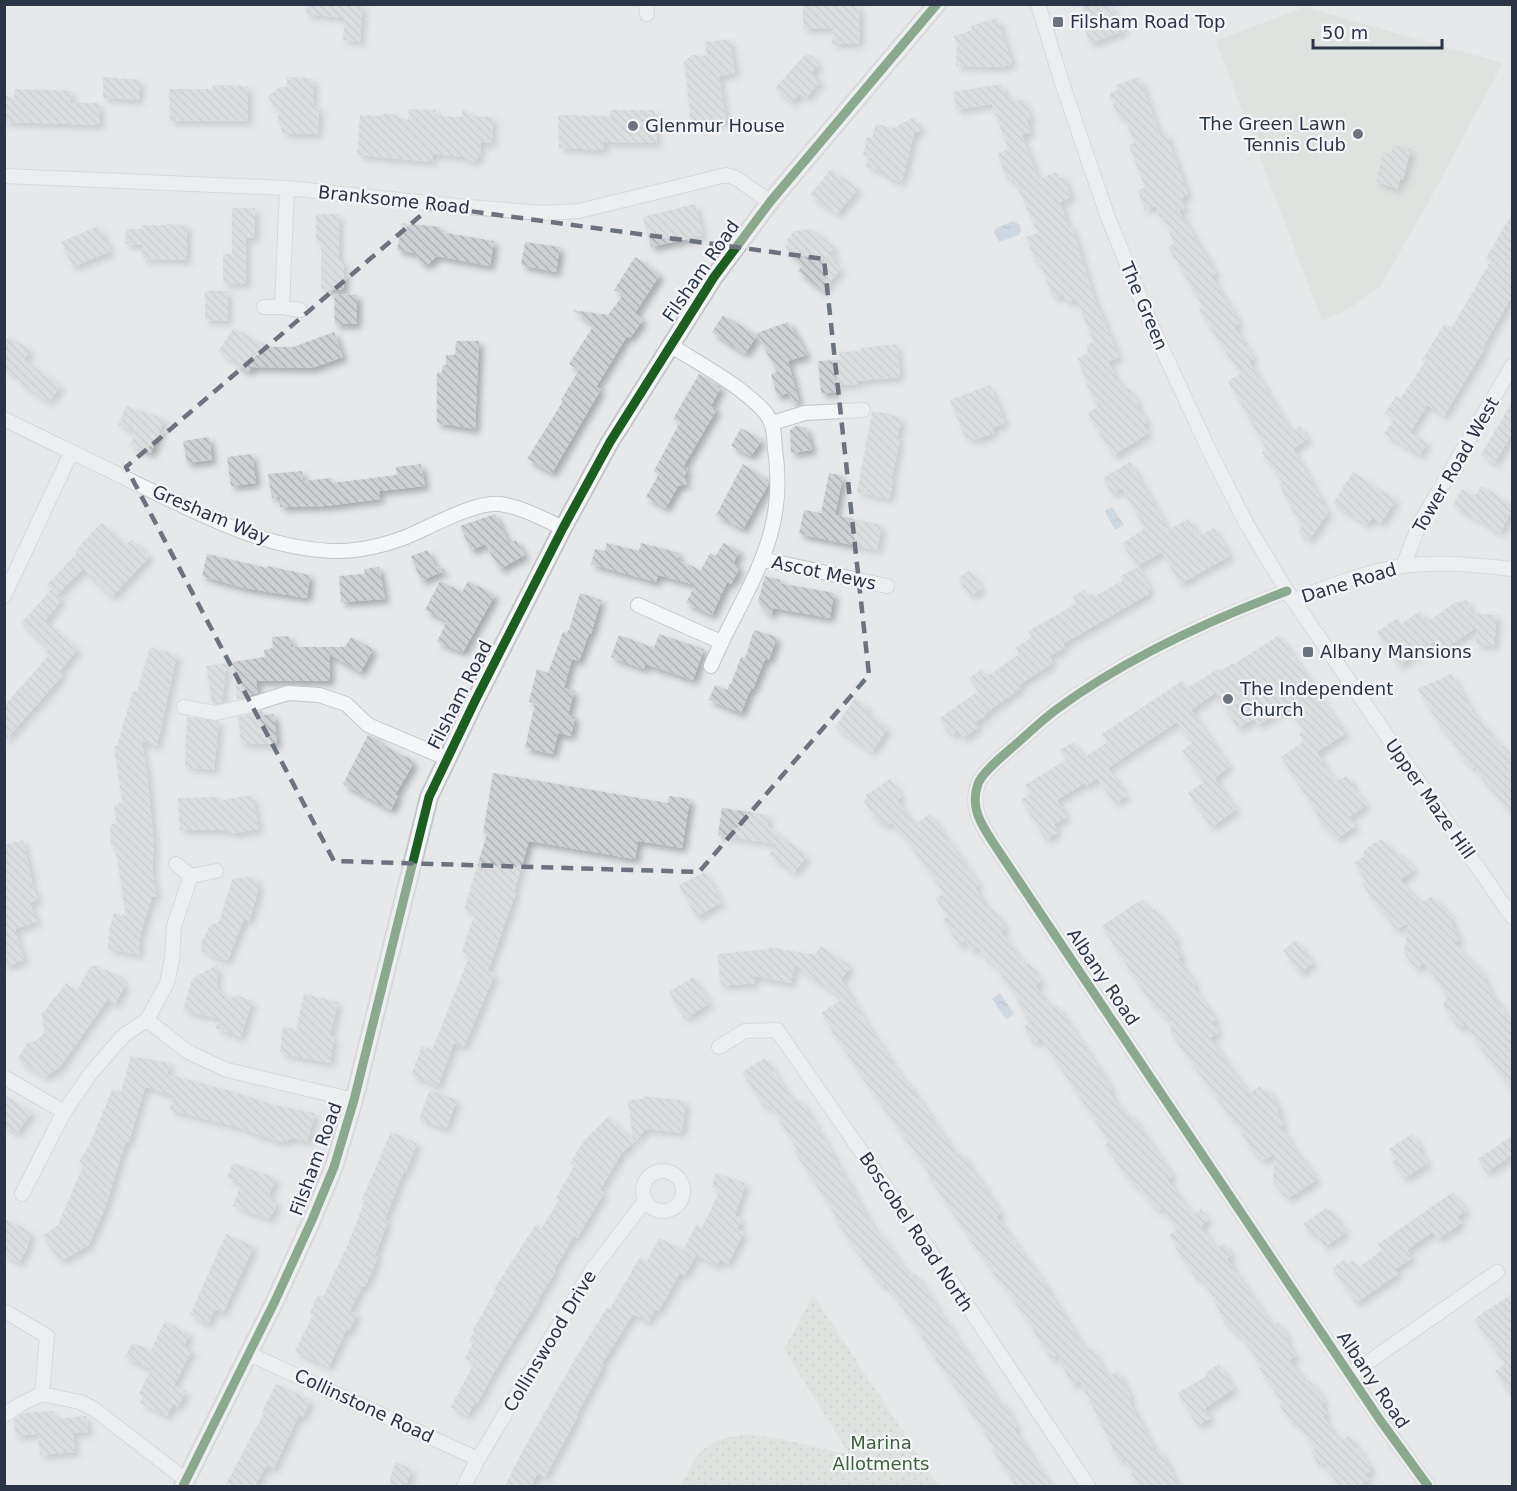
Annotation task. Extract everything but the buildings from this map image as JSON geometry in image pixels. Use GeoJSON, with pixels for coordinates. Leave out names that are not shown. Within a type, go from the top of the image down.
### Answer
{"type":"FeatureCollection","features":[{"type":"Feature","properties":{"kind":"street","name":"Filsham Road"},"geometry":{"type":"LineString","coordinates":[[184,1484],[312,1220],[334,1167],[354,1100],[429,797],[446,758],[563,528],[610,442],[714,277],[770,202],[937,4]]}},
{"type":"Feature","properties":{"kind":"street","name":"The Green"},"geometry":{"type":"LineString","coordinates":[[1038,4],[1106,212],[1153,330],[1209,450],[1241,512],[1290,595]]}},
{"type":"Feature","properties":{"kind":"street","name":"Branksome Road"},"geometry":{"type":"LineString","coordinates":[[4,176],[287,188],[543,213],[579,211],[726,174],[736,178],[770,202]]}},
{"type":"Feature","properties":{"kind":"street"},"geometry":{"type":"LineString","coordinates":[[282,307],[287,188]]}},
{"type":"Feature","properties":{"kind":"street"},"geometry":{"type":"LineString","coordinates":[[264,307],[300,310]]}},
{"type":"Feature","properties":{"kind":"street"},"geometry":{"type":"LineString","coordinates":[[670,345],[751,399],[765,412],[772,423],[777,489],[771,531],[762,559],[711,666]]}},
{"type":"Feature","properties":{"kind":"street","name":"Tower Road West"},"geometry":{"type":"LineString","coordinates":[[1403,566],[1420,523],[1512,366]]}},
{"type":"Feature","properties":{"kind":"street"},"geometry":{"type":"LineString","coordinates":[[772,423],[806,412],[863,410]]}},
{"type":"Feature","properties":{"kind":"street","name":"Gresham Way"},"geometry":{"type":"LineString","coordinates":[[4,419],[71,453],[260,538],[294,548],[332,551],[367,549],[404,537],[474,508],[498,504],[528,512],[563,528]]}},
{"type":"Feature","properties":{"kind":"street"},"geometry":{"type":"LineString","coordinates":[[4,596],[71,453]]}},
{"type":"Feature","properties":{"kind":"street","name":"Ascot Mews"},"geometry":{"type":"LineString","coordinates":[[762,559],[887,586]]}},
{"type":"Feature","properties":{"kind":"street","name":"Dane Road"},"geometry":{"type":"LineString","coordinates":[[1290,595],[1403,566],[1470,564],[1512,569]]}},
{"type":"Feature","properties":{"kind":"street","name":"Upper Maze Hill"},"geometry":{"type":"LineString","coordinates":[[1290,595],[1512,917]]}},
{"type":"Feature","properties":{"kind":"street","name":"Albany Road"},"geometry":{"type":"LineString","coordinates":[[1290,595],[1244,608],[1167,642],[1121,667],[1057,709],[1005,753],[981,778],[975,794],[975,808],[979,822],[1350,1375],[1428,1486]]}},
{"type":"Feature","properties":{"kind":"street"},"geometry":{"type":"LineString","coordinates":[[638,605],[721,642]]}},
{"type":"Feature","properties":{"kind":"street"},"geometry":{"type":"LineString","coordinates":[[184,707],[215,713],[288,693],[319,695],[346,704],[368,725],[446,758]]}},
{"type":"Feature","properties":{"kind":"street"},"geometry":{"type":"LineString","coordinates":[[176,864],[191,876],[216,871]]}},
{"type":"Feature","properties":{"kind":"street"},"geometry":{"type":"LineString","coordinates":[[22,1194],[36,1179],[64,1112],[91,1073],[124,1035],[147,1020],[167,983],[172,959],[174,926],[191,876]]}},
{"type":"Feature","properties":{"kind":"street"},"geometry":{"type":"LineString","coordinates":[[147,1020],[188,1052],[227,1070],[354,1100]]}},
{"type":"Feature","properties":{"kind":"street","name":"Boscobel Road North"},"geometry":{"type":"LineString","coordinates":[[719,1047],[745,1031],[777,1030],[955,1287],[1088,1486]]}},
{"type":"Feature","properties":{"kind":"street"},"geometry":{"type":"LineString","coordinates":[[4,1077],[64,1112]]}},
{"type":"Feature","properties":{"kind":"street","name":"Collinswood Drive"},"geometry":{"type":"LineString","coordinates":[[464,1486],[592,1270],[645,1201]]}},
{"type":"Feature","properties":{"kind":"street"},"geometry":{"type":"LineString","coordinates":[[1350,1375],[1497,1272]]}},
{"type":"Feature","properties":{"kind":"street"},"geometry":{"type":"LineString","coordinates":[[4,1311],[47,1336],[42,1394]]}},
{"type":"Feature","properties":{"kind":"street","name":"Collinstone Road"},"geometry":{"type":"LineString","coordinates":[[249,1353],[478,1459]]}},
{"type":"Feature","properties":{"kind":"street"},"geometry":{"type":"LineString","coordinates":[[4,1415],[42,1394],[60,1400],[80,1402],[94,1409],[184,1484]]}},
{"type":"Feature","properties":{"kind":"highlighted area"},"geometry":{"type":"Polygon","coordinates":[[[432,206],[824,259],[869,675],[699,872],[334,861],[126,467],[432,206]]]}},
{"type":"Feature","properties":{"kind":"green space","name":"The Green Lawn Tennis Club"},"geometry":{"type":"Polygon","coordinates":[[[1304,7],[1503,63],[1380,287],[1347,310],[1322,321],[1216,41],[1304,7]]]}},
{"type":"Feature","properties":{"kind":"green space","name":"Marina Allotments"},"geometry":{"type":"Polygon","coordinates":[[[813,1295],[939,1486],[680,1486],[696,1458],[710,1445],[728,1438],[747,1435],[768,1437],[849,1454],[784,1349],[813,1295]]]}},
{"type":"Feature","properties":{"kind":"water"},"geometry":{"type":"Polygon","coordinates":[[[1013,221],[1020,225],[1019,235],[999,242],[994,232],[996,228],[1013,221]]]}},
{"type":"Feature","properties":{"kind":"water"},"geometry":{"type":"Polygon","coordinates":[[[1112,507],[1124,525],[1115,530],[1105,511],[1112,507]]]}},
{"type":"Feature","properties":{"kind":"water"},"geometry":{"type":"Polygon","coordinates":[[[1000,993],[1014,1014],[1006,1019],[992,999],[1000,993]]]}},
{"type":"Feature","properties":{"kind":"cycle path"},"geometry":{"type":"LineString","coordinates":[[183,1486],[275,1301],[334,1167],[354,1100],[429,797],[563,528],[610,442],[714,277],[770,202],[937,4]]}},
{"type":"Feature","properties":{"kind":"cycle path"},"geometry":{"type":"LineString","coordinates":[[1287,591],[1168,642],[1111,673],[1057,709],[984,774],[978,784],[976,810],[982,825],[996,847],[1380,1420],[1428,1486]]}},
{"type":"Feature","properties":{"kind":"place","name":"Filsham Road Top"},"geometry":{"type":"Point","coordinates":[1058,22]}},
{"type":"Feature","properties":{"kind":"place","name":"Glenmur House"},"geometry":{"type":"Point","coordinates":[633,126]}},
{"type":"Feature","properties":{"kind":"place","name":"The Green Lawn Tennis Club"},"geometry":{"type":"Point","coordinates":[1358,134]}},
{"type":"Feature","properties":{"kind":"place","name":"Albany Mansions"},"geometry":{"type":"Point","coordinates":[1308,652]}},
{"type":"Feature","properties":{"kind":"place","name":"The Independent Church"},"geometry":{"type":"Point","coordinates":[1228,699]}}]}
